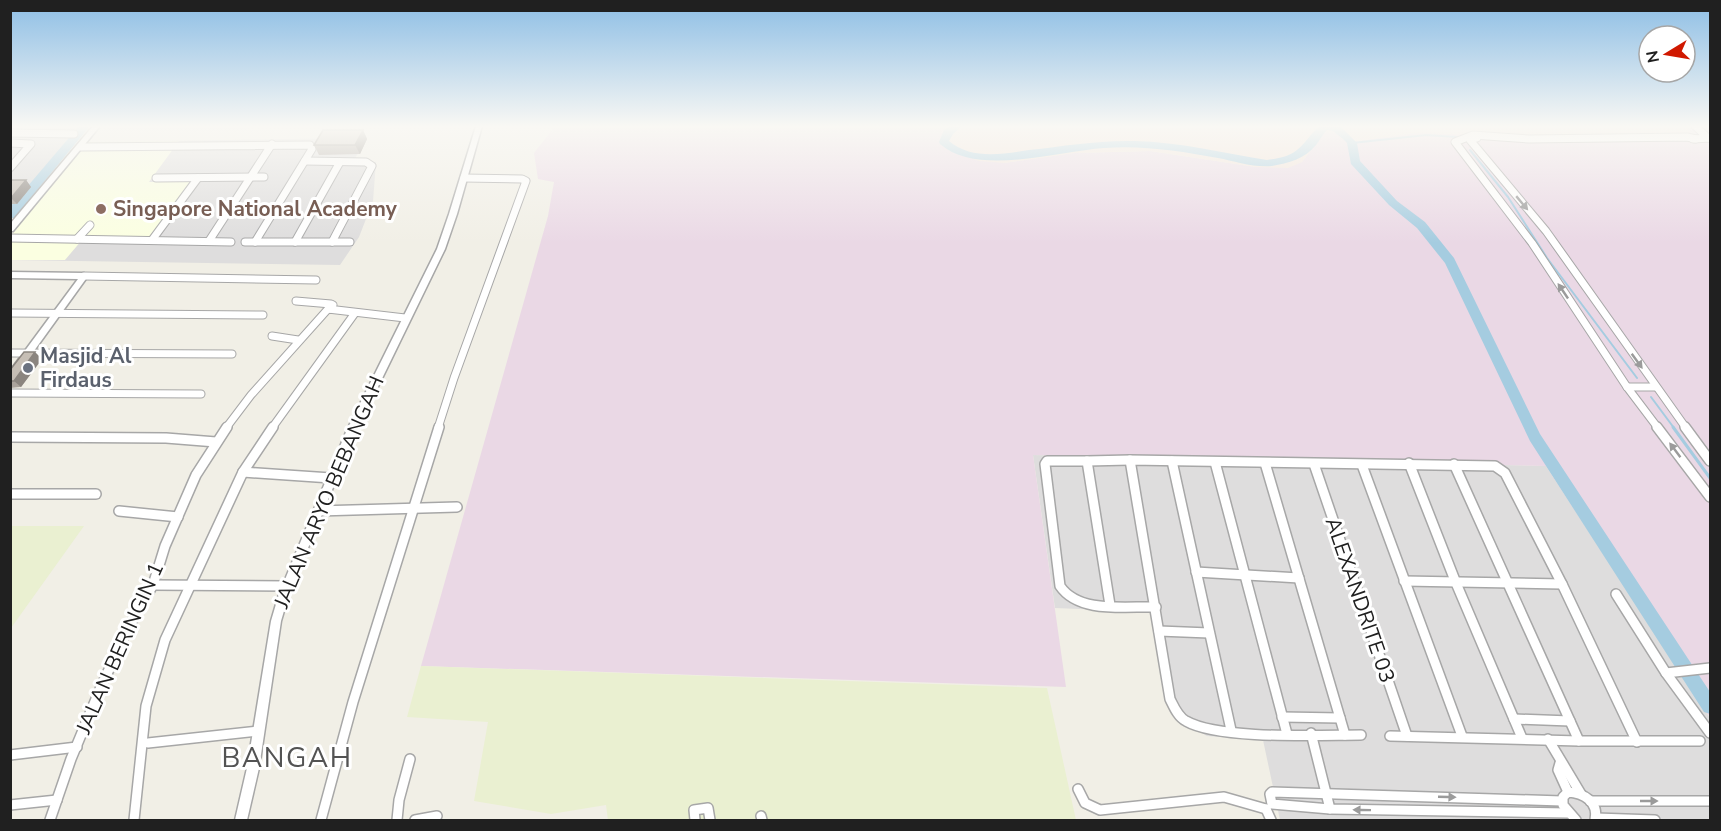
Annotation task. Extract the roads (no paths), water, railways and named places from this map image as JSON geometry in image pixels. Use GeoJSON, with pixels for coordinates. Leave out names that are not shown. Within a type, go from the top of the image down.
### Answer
{"type":"FeatureCollection","features":[{"type":"Feature","properties":{"kind":"street"},"geometry":{"type":"LineString","coordinates":[[10,229],[66,165]]}},
{"type":"Feature","properties":{"kind":"street"},"geometry":{"type":"LineString","coordinates":[[209,241],[259,165]]}},
{"type":"Feature","properties":{"kind":"street"},"geometry":{"type":"LineString","coordinates":[[255,242],[303,165]]}},
{"type":"Feature","properties":{"kind":"street"},"geometry":{"type":"LineString","coordinates":[[295,242],[338,165]]}},
{"type":"Feature","properties":{"kind":"street"},"geometry":{"type":"LineString","coordinates":[[332,242],[372,165]]}},
{"type":"Feature","properties":{"kind":"street","name":"JALAN ARYO BEBANGAH"},"geometry":{"type":"LineString","coordinates":[[242,820],[276,621],[287,586],[331,477],[405,318],[441,249],[468,165]]}},
{"type":"Feature","properties":{"kind":"street"},"geometry":{"type":"LineString","coordinates":[[1471,165],[1532,243],[1710,497]]}},
{"type":"Feature","properties":{"kind":"street"},"geometry":{"type":"LineString","coordinates":[[1490,165],[1546,231],[1653,387],[1710,461]]}},
{"type":"Feature","properties":{"kind":"street"},"geometry":{"type":"LineString","coordinates":[[156,178],[264,177]]}},
{"type":"Feature","properties":{"kind":"street"},"geometry":{"type":"LineString","coordinates":[[152,240],[198,178]]}},
{"type":"Feature","properties":{"kind":"street"},"geometry":{"type":"LineString","coordinates":[[321,820],[353,702],[454,378],[525,183],[522,179],[464,178]]}},
{"type":"Feature","properties":{"kind":"street"},"geometry":{"type":"LineString","coordinates":[[77,239],[90,225]]}},
{"type":"Feature","properties":{"kind":"street"},"geometry":{"type":"LineString","coordinates":[[10,238],[231,242]]}},
{"type":"Feature","properties":{"kind":"street"},"geometry":{"type":"LineString","coordinates":[[245,242],[350,242]]}},
{"type":"Feature","properties":{"kind":"street"},"geometry":{"type":"LineString","coordinates":[[10,275],[316,280]]}},
{"type":"Feature","properties":{"kind":"street"},"geometry":{"type":"LineString","coordinates":[[10,378],[84,276]]}},
{"type":"Feature","properties":{"kind":"street"},"geometry":{"type":"LineString","coordinates":[[296,301],[333,305],[329,309]]}},
{"type":"Feature","properties":{"kind":"street"},"geometry":{"type":"LineString","coordinates":[[329,309],[405,318]]}},
{"type":"Feature","properties":{"kind":"street","name":"JALAN BERINGIN 1"},"geometry":{"type":"LineString","coordinates":[[50,820],[76,747],[124,636],[153,585],[196,476],[216,442],[251,395],[298,340],[329,309]]}},
{"type":"Feature","properties":{"kind":"street"},"geometry":{"type":"LineString","coordinates":[[10,313],[263,315]]}},
{"type":"Feature","properties":{"kind":"street"},"geometry":{"type":"LineString","coordinates":[[134,820],[140,743],[146,706],[160,654],[243,472],[292,398],[355,313]]}},
{"type":"Feature","properties":{"kind":"street"},"geometry":{"type":"LineString","coordinates":[[272,336],[298,340]]}},
{"type":"Feature","properties":{"kind":"street"},"geometry":{"type":"LineString","coordinates":[[10,353],[232,354]]}},
{"type":"Feature","properties":{"kind":"street"},"geometry":{"type":"LineString","coordinates":[[1631,387],[1653,387]]}},
{"type":"Feature","properties":{"kind":"street"},"geometry":{"type":"LineString","coordinates":[[10,393],[201,394]]}},
{"type":"Feature","properties":{"kind":"street"},"geometry":{"type":"LineString","coordinates":[[10,437],[166,438],[216,442]]}},
{"type":"Feature","properties":{"kind":"street"},"geometry":{"type":"LineString","coordinates":[[1156,607],[1080,602],[1071,599],[1060,586],[1045,464],[1050,460],[1495,466],[1501,469],[1562,584],[1637,742]]}},
{"type":"Feature","properties":{"kind":"street"},"geometry":{"type":"LineString","coordinates":[[1130,460],[1170,699],[1175,710],[1186,720],[1201,726],[1287,734],[1361,735]]}},
{"type":"Feature","properties":{"kind":"street"},"geometry":{"type":"LineString","coordinates":[[1087,461],[1110,604]]}},
{"type":"Feature","properties":{"kind":"street"},"geometry":{"type":"LineString","coordinates":[[1172,461],[1231,730]]}},
{"type":"Feature","properties":{"kind":"street"},"geometry":{"type":"LineString","coordinates":[[1215,462],[1287,734]]}},
{"type":"Feature","properties":{"kind":"street"},"geometry":{"type":"LineString","coordinates":[[1264,463],[1345,735]]}},
{"type":"Feature","properties":{"kind":"street","name":"ALEXANDRITE 03"},"geometry":{"type":"LineString","coordinates":[[1314,464],[1407,736]]}},
{"type":"Feature","properties":{"kind":"street"},"geometry":{"type":"LineString","coordinates":[[1409,464],[1456,583],[1522,738]]}},
{"type":"Feature","properties":{"kind":"street"},"geometry":{"type":"LineString","coordinates":[[1454,464],[1579,741]]}},
{"type":"Feature","properties":{"kind":"street"},"geometry":{"type":"LineString","coordinates":[[1362,465],[1462,736]]}},
{"type":"Feature","properties":{"kind":"street"},"geometry":{"type":"LineString","coordinates":[[243,472],[331,477]]}},
{"type":"Feature","properties":{"kind":"street"},"geometry":{"type":"LineString","coordinates":[[10,494],[96,494]]}},
{"type":"Feature","properties":{"kind":"street"},"geometry":{"type":"LineString","coordinates":[[318,511],[457,507]]}},
{"type":"Feature","properties":{"kind":"street"},"geometry":{"type":"LineString","coordinates":[[119,511],[178,517]]}},
{"type":"Feature","properties":{"kind":"street"},"geometry":{"type":"LineString","coordinates":[[1196,572],[1299,578]]}},
{"type":"Feature","properties":{"kind":"street"},"geometry":{"type":"LineString","coordinates":[[1404,581],[1562,584]]}},
{"type":"Feature","properties":{"kind":"street"},"geometry":{"type":"LineString","coordinates":[[153,585],[287,586]]}},
{"type":"Feature","properties":{"kind":"street"},"geometry":{"type":"LineString","coordinates":[[1616,594],[1666,673],[1710,733]]}},
{"type":"Feature","properties":{"kind":"street"},"geometry":{"type":"LineString","coordinates":[[1159,631],[1209,633]]}},
{"type":"Feature","properties":{"kind":"street"},"geometry":{"type":"LineString","coordinates":[[1666,673],[1710,668]]}},
{"type":"Feature","properties":{"kind":"street"},"geometry":{"type":"LineString","coordinates":[[1282,717],[1340,718]]}},
{"type":"Feature","properties":{"kind":"street"},"geometry":{"type":"LineString","coordinates":[[1514,719],[1570,721]]}},
{"type":"Feature","properties":{"kind":"street"},"geometry":{"type":"LineString","coordinates":[[148,742],[259,731]]}},
{"type":"Feature","properties":{"kind":"street"},"geometry":{"type":"LineString","coordinates":[[1311,734],[1330,809]]}},
{"type":"Feature","properties":{"kind":"street"},"geometry":{"type":"LineString","coordinates":[[1390,736],[1637,742],[1700,741]]}},
{"type":"Feature","properties":{"kind":"street"},"geometry":{"type":"LineString","coordinates":[[1548,739],[1560,763],[1569,772],[1581,794],[1596,810],[1595,819],[1655,820]]}},
{"type":"Feature","properties":{"kind":"street"},"geometry":{"type":"LineString","coordinates":[[10,755],[76,747]]}},
{"type":"Feature","properties":{"kind":"street"},"geometry":{"type":"LineString","coordinates":[[397,820],[399,800],[410,759]]}},
{"type":"Feature","properties":{"kind":"street"},"geometry":{"type":"LineString","coordinates":[[1078,789],[1085,806],[1092,810],[1106,811],[1224,797],[1269,806],[1572,817],[1558,770],[1560,763]]}},
{"type":"Feature","properties":{"kind":"street"},"geometry":{"type":"LineString","coordinates":[[1271,820],[1269,806],[1272,792],[1565,797],[1581,794]]}},
{"type":"Feature","properties":{"kind":"street"},"geometry":{"type":"LineString","coordinates":[[10,806],[57,800]]}},
{"type":"Feature","properties":{"kind":"street"},"geometry":{"type":"LineString","coordinates":[[1590,801],[1710,801]]}},
{"type":"Feature","properties":{"kind":"street"},"geometry":{"type":"LineString","coordinates":[[695,820],[694,810],[707,808],[710,820]]}},
{"type":"Feature","properties":{"kind":"street"},"geometry":{"type":"LineString","coordinates":[[415,820],[437,816]]}},
{"type":"Feature","properties":{"kind":"waterway"},"geometry":{"type":"LineString","coordinates":[[10,215],[52,165]]}},
{"type":"Feature","properties":{"kind":"waterway"},"geometry":{"type":"LineString","coordinates":[[1358,165],[1393,203],[1421,225],[1450,261],[1535,437],[1710,706]]}},
{"type":"Feature","properties":{"kind":"waterway"},"geometry":{"type":"LineString","coordinates":[[1482,165],[1508,197],[1547,258],[1637,378]]}},
{"type":"Feature","properties":{"kind":"waterway"},"geometry":{"type":"LineString","coordinates":[[1651,397],[1674,428]]}},
{"type":"Feature","properties":{"kind":"waterway"},"geometry":{"type":"LineString","coordinates":[[1673,427],[1710,478]]}},
{"type":"Feature","properties":{"kind":"place","name":"Singapore National Academy"},"geometry":{"type":"Point","coordinates":[101,209]}},
{"type":"Feature","properties":{"kind":"place","name":"Masjid Al Firdaus"},"geometry":{"type":"Point","coordinates":[28,368]}},
{"type":"Feature","properties":{"kind":"district","name":"BANGAH"},"geometry":{"type":"Point","coordinates":[287,758]}}]}
